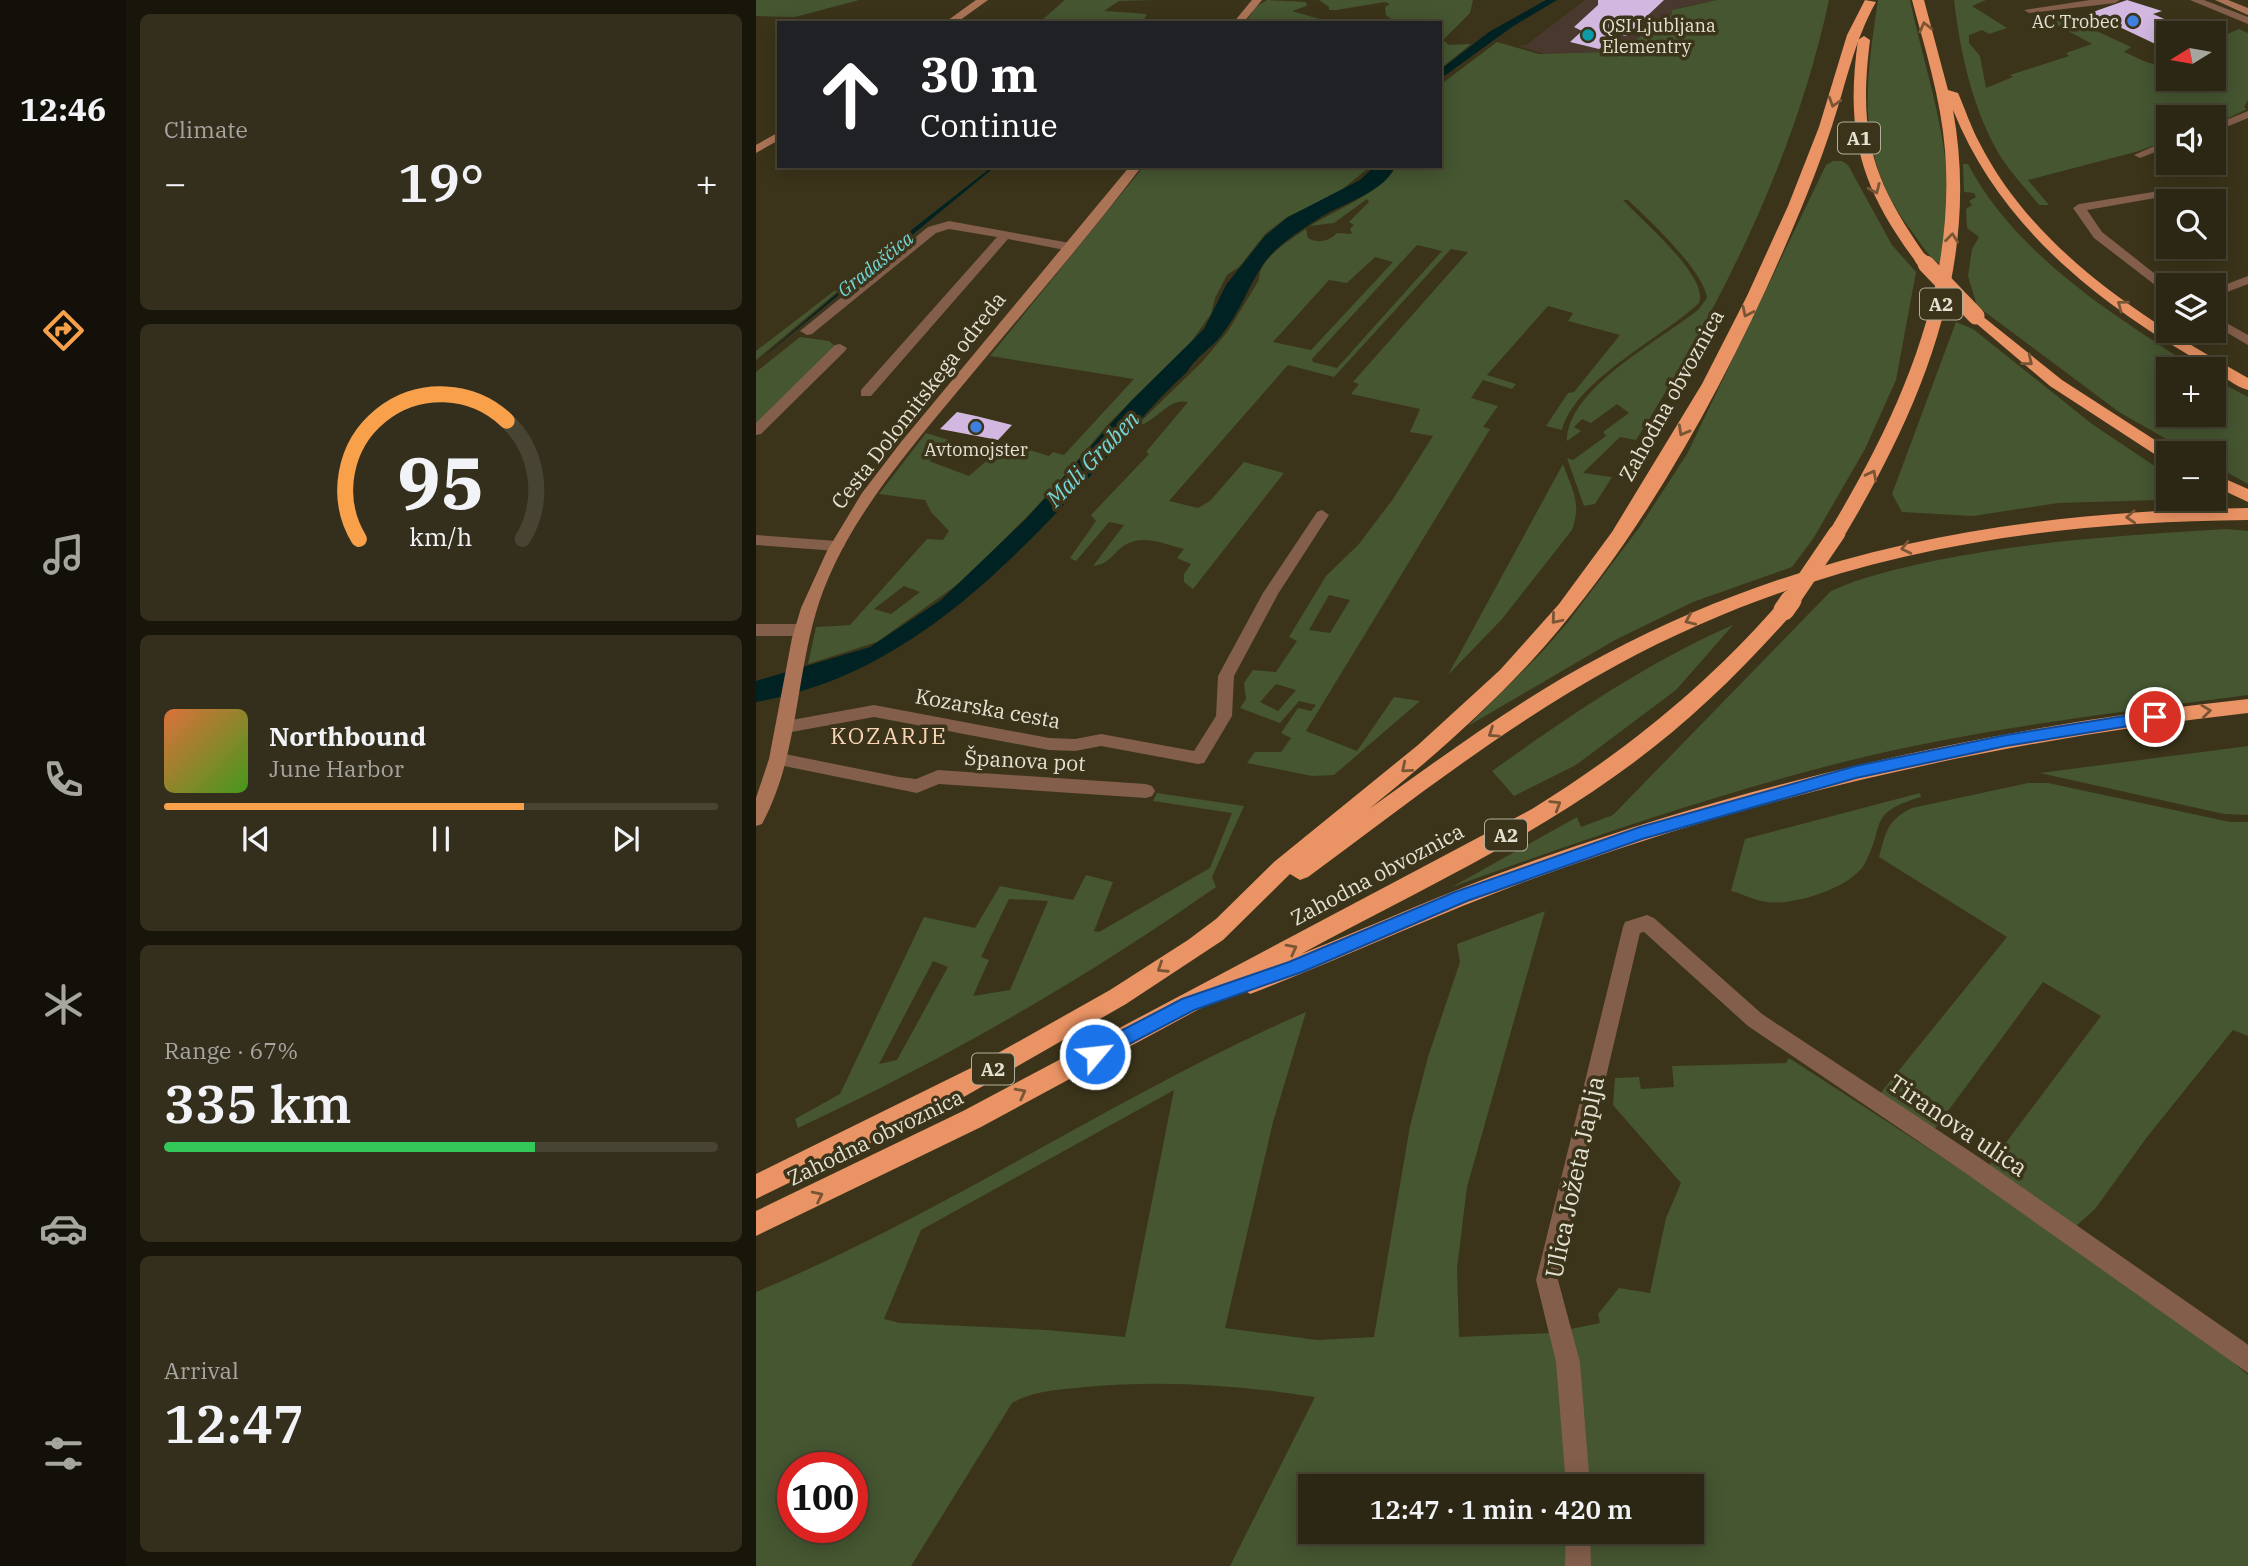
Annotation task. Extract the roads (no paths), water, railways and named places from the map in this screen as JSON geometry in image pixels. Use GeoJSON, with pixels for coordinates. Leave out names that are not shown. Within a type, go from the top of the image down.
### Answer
{"type":"FeatureCollection","features":[{"type":"Feature","properties":{"kind":"highway","name":"Zahodna obvoznica"},"geometry":{"type":"LineString","coordinates":[[756,1224],[916,1148],[1511,832],[1615,768],[1706,695],[1784,610],[1838,533],[1899,423],[1923,364],[1944,292],[1953,224],[1953,163],[1947,120],[1918,0]]}},
{"type":"Feature","properties":{"kind":"highway","name":"Zahodna obvoznica"},"geometry":{"type":"LineString","coordinates":[[756,1187],[880,1129],[987,1072],[1086,1016],[1219,930],[1281,869],[1364,803],[1480,702],[1556,620],[1612,546],[1671,454],[1760,286],[1810,169],[1857,24],[1870,1]]}},
{"type":"Feature","properties":{"kind":"highway","name":"A1"},"geometry":{"type":"LineString","coordinates":[[1870,1],[1858,89],[1861,147],[1870,177],[1885,208],[1921,259],[1976,316],[2056,383],[2156,447]]}},
{"type":"Feature","properties":{"kind":"highway"},"geometry":{"type":"LineString","coordinates":[[1932,55],[1944,66],[1960,115],[1989,174],[2030,225],[2064,259],[2128,310],[2248,385]]}},
{"type":"Feature","properties":{"kind":"highway"},"geometry":{"type":"LineString","coordinates":[[2226,485],[2248,496]]}},
{"type":"Feature","properties":{"kind":"highway"},"geometry":{"type":"LineString","coordinates":[[1219,930],[1542,701],[1645,642],[1751,595],[1857,560],[1968,536],[2121,517],[2248,514]]}},
{"type":"Feature","properties":{"kind":"highway"},"geometry":{"type":"LineString","coordinates":[[1188,1004],[1296,967],[1416,914],[1541,867],[1738,803],[1856,772],[1995,742],[2123,721],[2248,706]]}},
{"type":"Feature","properties":{"kind":"street"},"geometry":{"type":"LineString","coordinates":[[952,21],[983,0]]}},
{"type":"Feature","properties":{"kind":"street"},"geometry":{"type":"LineString","coordinates":[[1240,21],[1257,0]]}},
{"type":"Feature","properties":{"kind":"street"},"geometry":{"type":"LineString","coordinates":[[2029,10],[2115,0]]}},
{"type":"Feature","properties":{"kind":"street"},"geometry":{"type":"LineString","coordinates":[[2195,0],[2248,21]]}},
{"type":"Feature","properties":{"kind":"street"},"geometry":{"type":"LineString","coordinates":[[2220,0],[2248,12]]}},
{"type":"Feature","properties":{"kind":"street"},"geometry":{"type":"LineString","coordinates":[[2226,124],[2248,114]]}},
{"type":"Feature","properties":{"kind":"street"},"geometry":{"type":"LineString","coordinates":[[756,150],[777,136]]}},
{"type":"Feature","properties":{"kind":"street"},"geometry":{"type":"LineString","coordinates":[[2140,155],[2156,149]]}},
{"type":"Feature","properties":{"kind":"street","name":"Cesta Dolomitskega odreda"},"geometry":{"type":"LineString","coordinates":[[756,819],[780,760],[802,629],[813,594],[837,546],[912,438],[1134,168]]}},
{"type":"Feature","properties":{"kind":"street"},"geometry":{"type":"LineString","coordinates":[[2156,195],[2079,208],[2098,235],[2156,282]]}},
{"type":"Feature","properties":{"kind":"street"},"geometry":{"type":"LineString","coordinates":[[807,331],[932,230],[949,225],[1070,247]]}},
{"type":"Feature","properties":{"kind":"street","name":"Cesta Dolomitskega odreda"},"geometry":{"type":"LineString","coordinates":[[866,393],[1005,235]]}},
{"type":"Feature","properties":{"kind":"street"},"geometry":{"type":"LineString","coordinates":[[2226,288],[2248,279]]}},
{"type":"Feature","properties":{"kind":"street"},"geometry":{"type":"LineString","coordinates":[[2226,327],[2248,341]]}},
{"type":"Feature","properties":{"kind":"street"},"geometry":{"type":"LineString","coordinates":[[756,431],[840,348]]}},
{"type":"Feature","properties":{"kind":"street","name":"Kozarska cesta"},"geometry":{"type":"LineString","coordinates":[[786,727],[874,711],[1049,744],[1075,745],[1101,740],[1198,758],[1224,716],[1226,676],[1271,593],[1322,515]]}},
{"type":"Feature","properties":{"kind":"street"},"geometry":{"type":"LineString","coordinates":[[756,540],[837,546]]}},
{"type":"Feature","properties":{"kind":"street"},"geometry":{"type":"LineString","coordinates":[[756,630],[802,629]]}},
{"type":"Feature","properties":{"kind":"street","name":"Španova pot"},"geometry":{"type":"LineString","coordinates":[[780,760],[899,785],[917,786],[938,778],[1146,791]]}},
{"type":"Feature","properties":{"kind":"street","name":"Tiranova ulica"},"geometry":{"type":"LineString","coordinates":[[1647,923],[1755,1020],[2245,1349]]}},
{"type":"Feature","properties":{"kind":"street","name":"Ulica Jožeta Japlja"},"geometry":{"type":"LineString","coordinates":[[1576,1474],[1568,1362],[1547,1280],[1632,927],[1647,923]]}},
{"type":"Feature","properties":{"kind":"street"},"geometry":{"type":"LineString","coordinates":[[1577,1544],[1577,1566]]}},
{"type":"Feature","properties":{"kind":"water"},"geometry":{"type":"Polygon","coordinates":[[[1546,0],[1557,0],[1512,27],[1442,78],[1442,68],[1489,32],[1546,0]]]}},
{"type":"Feature","properties":{"kind":"water","name":"Gradaščica"},"geometry":{"type":"Polygon","coordinates":[[[994,168],[756,363],[914,228],[994,168]]]}},
{"type":"Feature","properties":{"kind":"water","name":"Mali Graben"},"geometry":{"type":"Polygon","coordinates":[[[1373,168],[1394,168],[1373,190],[1321,217],[1272,253],[1260,269],[1234,318],[1219,338],[1150,409],[1058,511],[983,584],[943,617],[901,646],[855,671],[807,689],[756,702],[756,681],[870,647],[941,600],[1026,519],[1131,401],[1204,329],[1226,285],[1265,236],[1288,217],[1360,180],[1373,168]]]}},
{"type":"Feature","properties":{"kind":"place","name":"AC Trobec"},"geometry":{"type":"Point","coordinates":[2133,21]}},
{"type":"Feature","properties":{"kind":"place","name":"QSI Ljubljana Elementry"},"geometry":{"type":"Point","coordinates":[1588,35]}},
{"type":"Feature","properties":{"kind":"place","name":"Avtomojster"},"geometry":{"type":"Point","coordinates":[976,427]}},
{"type":"Feature","properties":{"kind":"district","name":"KOZARJE"},"geometry":{"type":"Point","coordinates":[889,735]}}]}
